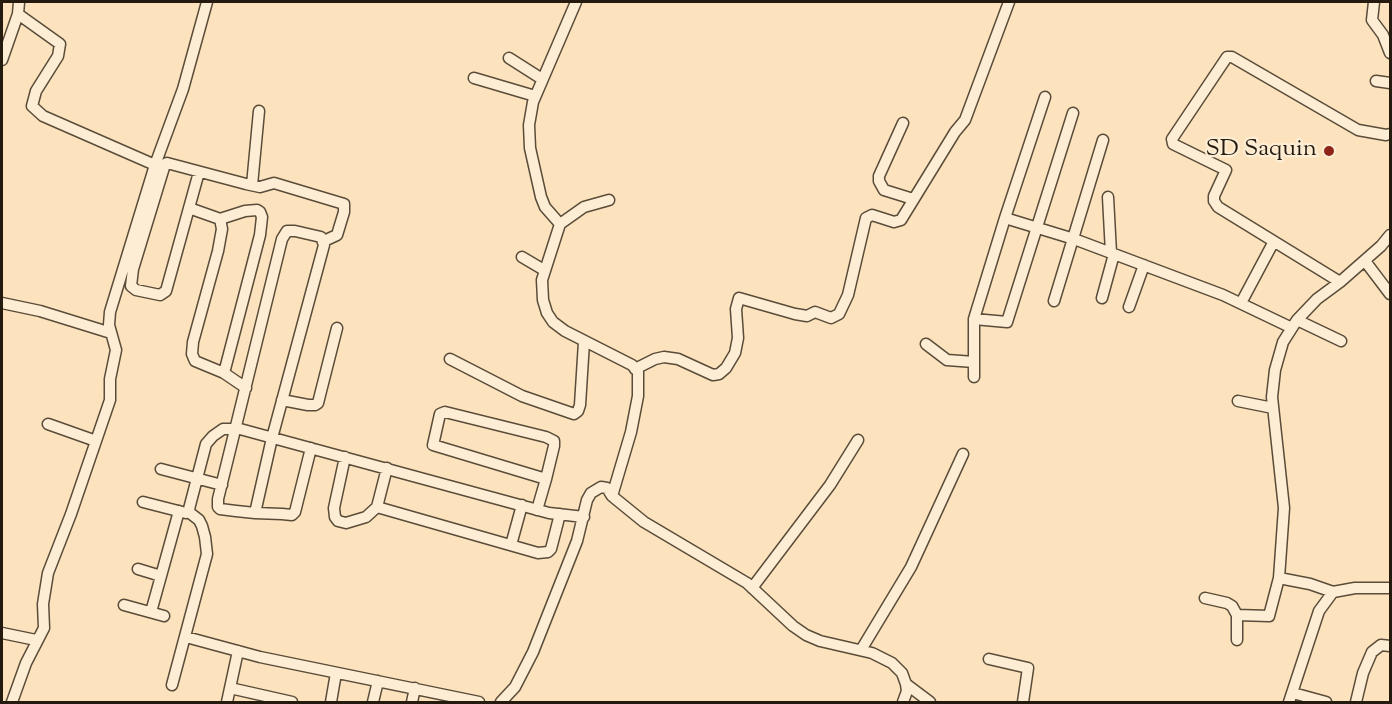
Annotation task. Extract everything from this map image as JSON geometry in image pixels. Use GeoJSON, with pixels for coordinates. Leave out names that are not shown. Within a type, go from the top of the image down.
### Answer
{"type":"FeatureCollection","features":[{"type":"Feature","properties":{"kind":"street"},"geometry":{"type":"LineString","coordinates":[[2,60],[18,14],[19,2]]}},
{"type":"Feature","properties":{"kind":"street"},"geometry":{"type":"LineString","coordinates":[[12,702],[36,640],[42,632],[43,604],[48,573],[110,400],[110,379],[116,350],[109,325],[110,312],[155,165],[183,89],[207,2]]}},
{"type":"Feature","properties":{"kind":"street"},"geometry":{"type":"LineString","coordinates":[[560,225],[545,207],[539,191],[530,148],[529,125],[535,96],[576,2]]}},
{"type":"Feature","properties":{"kind":"street"},"geometry":{"type":"LineString","coordinates":[[635,369],[664,357],[678,359],[714,375],[719,374],[726,368],[735,353],[738,338],[736,309],[739,298],[795,314],[807,316],[815,312],[831,318],[836,317],[848,295],[866,218],[872,215],[898,222],[965,120],[1009,2]]}},
{"type":"Feature","properties":{"kind":"street"},"geometry":{"type":"LineString","coordinates":[[1374,2],[1371,20],[1383,35],[1390,53]]}},
{"type":"Feature","properties":{"kind":"street"},"geometry":{"type":"LineString","coordinates":[[18,14],[60,44],[58,56],[36,91],[32,106],[43,116],[155,165]]}},
{"type":"Feature","properties":{"kind":"street"},"geometry":{"type":"LineString","coordinates":[[1340,282],[1273,243],[1218,207],[1214,201],[1214,195],[1225,173],[1224,168],[1172,142],[1172,139],[1224,59],[1232,57],[1358,130],[1390,134]]}},
{"type":"Feature","properties":{"kind":"street"},"geometry":{"type":"LineString","coordinates":[[509,58],[542,79]]}},
{"type":"Feature","properties":{"kind":"street"},"geometry":{"type":"LineString","coordinates":[[474,78],[535,96]]}},
{"type":"Feature","properties":{"kind":"street"},"geometry":{"type":"LineString","coordinates":[[1376,81],[1390,83]]}},
{"type":"Feature","properties":{"kind":"street"},"geometry":{"type":"LineString","coordinates":[[974,377],[974,319],[1045,97]]}},
{"type":"Feature","properties":{"kind":"street"},"geometry":{"type":"LineString","coordinates":[[252,185],[259,111]]}},
{"type":"Feature","properties":{"kind":"street"},"geometry":{"type":"LineString","coordinates":[[974,319],[1007,322],[1072,113]]}},
{"type":"Feature","properties":{"kind":"street"},"geometry":{"type":"LineString","coordinates":[[903,123],[879,181],[884,190],[913,199]]}},
{"type":"Feature","properties":{"kind":"street"},"geometry":{"type":"LineString","coordinates":[[1054,301],[1103,140]]}},
{"type":"Feature","properties":{"kind":"street"},"geometry":{"type":"LineString","coordinates":[[200,172],[166,291],[160,295],[147,294],[131,286],[133,269],[167,163],[260,187],[274,183],[344,204],[344,212],[336,235],[324,241],[272,438],[255,513]]}},
{"type":"Feature","properties":{"kind":"street"},"geometry":{"type":"LineString","coordinates":[[1102,298],[1113,254],[1108,197]]}},
{"type":"Feature","properties":{"kind":"street"},"geometry":{"type":"LineString","coordinates":[[609,200],[584,207],[560,225],[544,270],[541,290],[547,313],[557,326],[626,362],[635,369],[639,380],[627,448],[612,496]]}},
{"type":"Feature","properties":{"kind":"street"},"geometry":{"type":"LineString","coordinates":[[189,208],[220,219],[245,211],[260,212],[260,235],[224,373]]}},
{"type":"Feature","properties":{"kind":"street"},"geometry":{"type":"LineString","coordinates":[[1005,218],[1144,265],[1341,341]]}},
{"type":"Feature","properties":{"kind":"street"},"geometry":{"type":"LineString","coordinates":[[220,219],[222,229],[218,251],[193,342],[192,354],[195,361],[224,373],[246,388]]}},
{"type":"Feature","properties":{"kind":"street"},"geometry":{"type":"LineString","coordinates":[[311,448],[295,512],[292,515],[220,509],[218,499],[282,239],[287,231],[295,231],[321,237],[324,241]]}},
{"type":"Feature","properties":{"kind":"street"},"geometry":{"type":"LineString","coordinates":[[1237,615],[1269,616],[1280,578],[1284,508],[1273,408],[1273,385],[1278,355],[1294,324],[1317,299],[1365,261],[1390,235]]}},
{"type":"Feature","properties":{"kind":"street"},"geometry":{"type":"LineString","coordinates":[[1241,303],[1273,243]]}},
{"type":"Feature","properties":{"kind":"street"},"geometry":{"type":"LineString","coordinates":[[522,257],[544,270]]}},
{"type":"Feature","properties":{"kind":"street"},"geometry":{"type":"LineString","coordinates":[[1365,261],[1390,294]]}},
{"type":"Feature","properties":{"kind":"street"},"geometry":{"type":"LineString","coordinates":[[1129,307],[1144,265]]}},
{"type":"Feature","properties":{"kind":"street"},"geometry":{"type":"LineString","coordinates":[[2,303],[40,311],[111,333]]}},
{"type":"Feature","properties":{"kind":"street"},"geometry":{"type":"LineString","coordinates":[[282,400],[308,405],[318,403],[337,328]]}},
{"type":"Feature","properties":{"kind":"street"},"geometry":{"type":"LineString","coordinates":[[450,359],[522,396],[574,414],[580,405],[584,342]]}},
{"type":"Feature","properties":{"kind":"street"},"geometry":{"type":"LineString","coordinates":[[926,344],[947,360],[974,362]]}},
{"type":"Feature","properties":{"kind":"street"},"geometry":{"type":"LineString","coordinates":[[1238,400],[1273,408]]}},
{"type":"Feature","properties":{"kind":"street"},"geometry":{"type":"LineString","coordinates":[[537,510],[546,479],[554,441],[546,437],[445,412],[440,414],[433,445],[546,479]]}},
{"type":"Feature","properties":{"kind":"street"},"geometry":{"type":"LineString","coordinates":[[48,424],[96,441]]}},
{"type":"Feature","properties":{"kind":"street"},"geometry":{"type":"LineString","coordinates":[[151,612],[161,576],[197,479],[206,444],[223,429],[236,428],[537,510],[584,517]]}},
{"type":"Feature","properties":{"kind":"street"},"geometry":{"type":"LineString","coordinates":[[752,588],[830,485],[858,440]]}},
{"type":"Feature","properties":{"kind":"street"},"geometry":{"type":"LineString","coordinates":[[861,650],[911,567],[963,454]]}},
{"type":"Feature","properties":{"kind":"street"},"geometry":{"type":"LineString","coordinates":[[345,457],[334,508],[334,517],[338,521],[355,522],[366,517],[377,507],[387,468]]}},
{"type":"Feature","properties":{"kind":"street"},"geometry":{"type":"LineString","coordinates":[[161,469],[222,485]]}},
{"type":"Feature","properties":{"kind":"street"},"geometry":{"type":"LineString","coordinates":[[501,702],[516,687],[525,671],[577,541],[587,500],[596,489],[607,488],[612,496],[644,522],[726,570],[752,588],[806,635],[820,641],[883,657],[892,663],[902,673],[906,684],[907,691],[903,702]]}},
{"type":"Feature","properties":{"kind":"street"},"geometry":{"type":"LineString","coordinates":[[143,502],[184,512],[199,520],[205,537],[207,554],[172,685]]}},
{"type":"Feature","properties":{"kind":"street"},"geometry":{"type":"LineString","coordinates":[[511,545],[522,506]]}},
{"type":"Feature","properties":{"kind":"street"},"geometry":{"type":"LineString","coordinates":[[377,507],[538,553],[548,552],[551,549],[560,514]]}},
{"type":"Feature","properties":{"kind":"street"},"geometry":{"type":"LineString","coordinates":[[138,569],[161,576]]}},
{"type":"Feature","properties":{"kind":"street"},"geometry":{"type":"LineString","coordinates":[[1280,578],[1310,584],[1333,592],[1350,588],[1390,588]]}},
{"type":"Feature","properties":{"kind":"street"},"geometry":{"type":"LineString","coordinates":[[1326,702],[1291,698],[1319,611],[1333,592]]}},
{"type":"Feature","properties":{"kind":"street"},"geometry":{"type":"LineString","coordinates":[[1205,598],[1232,606],[1237,615],[1237,640]]}},
{"type":"Feature","properties":{"kind":"street"},"geometry":{"type":"LineString","coordinates":[[124,605],[164,616]]}},
{"type":"Feature","properties":{"kind":"street"},"geometry":{"type":"LineString","coordinates":[[2,633],[36,640]]}},
{"type":"Feature","properties":{"kind":"street"},"geometry":{"type":"LineString","coordinates":[[186,637],[336,673],[479,702]]}},
{"type":"Feature","properties":{"kind":"street"},"geometry":{"type":"LineString","coordinates":[[1356,702],[1363,673],[1372,652],[1381,645],[1390,646]]}},
{"type":"Feature","properties":{"kind":"street"},"geometry":{"type":"LineString","coordinates":[[227,702],[238,651]]}},
{"type":"Feature","properties":{"kind":"street"},"geometry":{"type":"LineString","coordinates":[[988,659],[1028,668],[1023,702]]}},
{"type":"Feature","properties":{"kind":"street"},"geometry":{"type":"LineString","coordinates":[[331,702],[336,673]]}},
{"type":"Feature","properties":{"kind":"street"},"geometry":{"type":"LineString","coordinates":[[373,702],[378,681]]}},
{"type":"Feature","properties":{"kind":"street"},"geometry":{"type":"LineString","coordinates":[[906,684],[930,702]]}},
{"type":"Feature","properties":{"kind":"street"},"geometry":{"type":"LineString","coordinates":[[230,688],[292,702]]}},
{"type":"Feature","properties":{"kind":"street"},"geometry":{"type":"LineString","coordinates":[[412,702],[415,688]]}},
{"type":"Feature","properties":{"kind":"place","name":"SD Saquin"},"geometry":{"type":"Point","coordinates":[1329,151]}}]}
